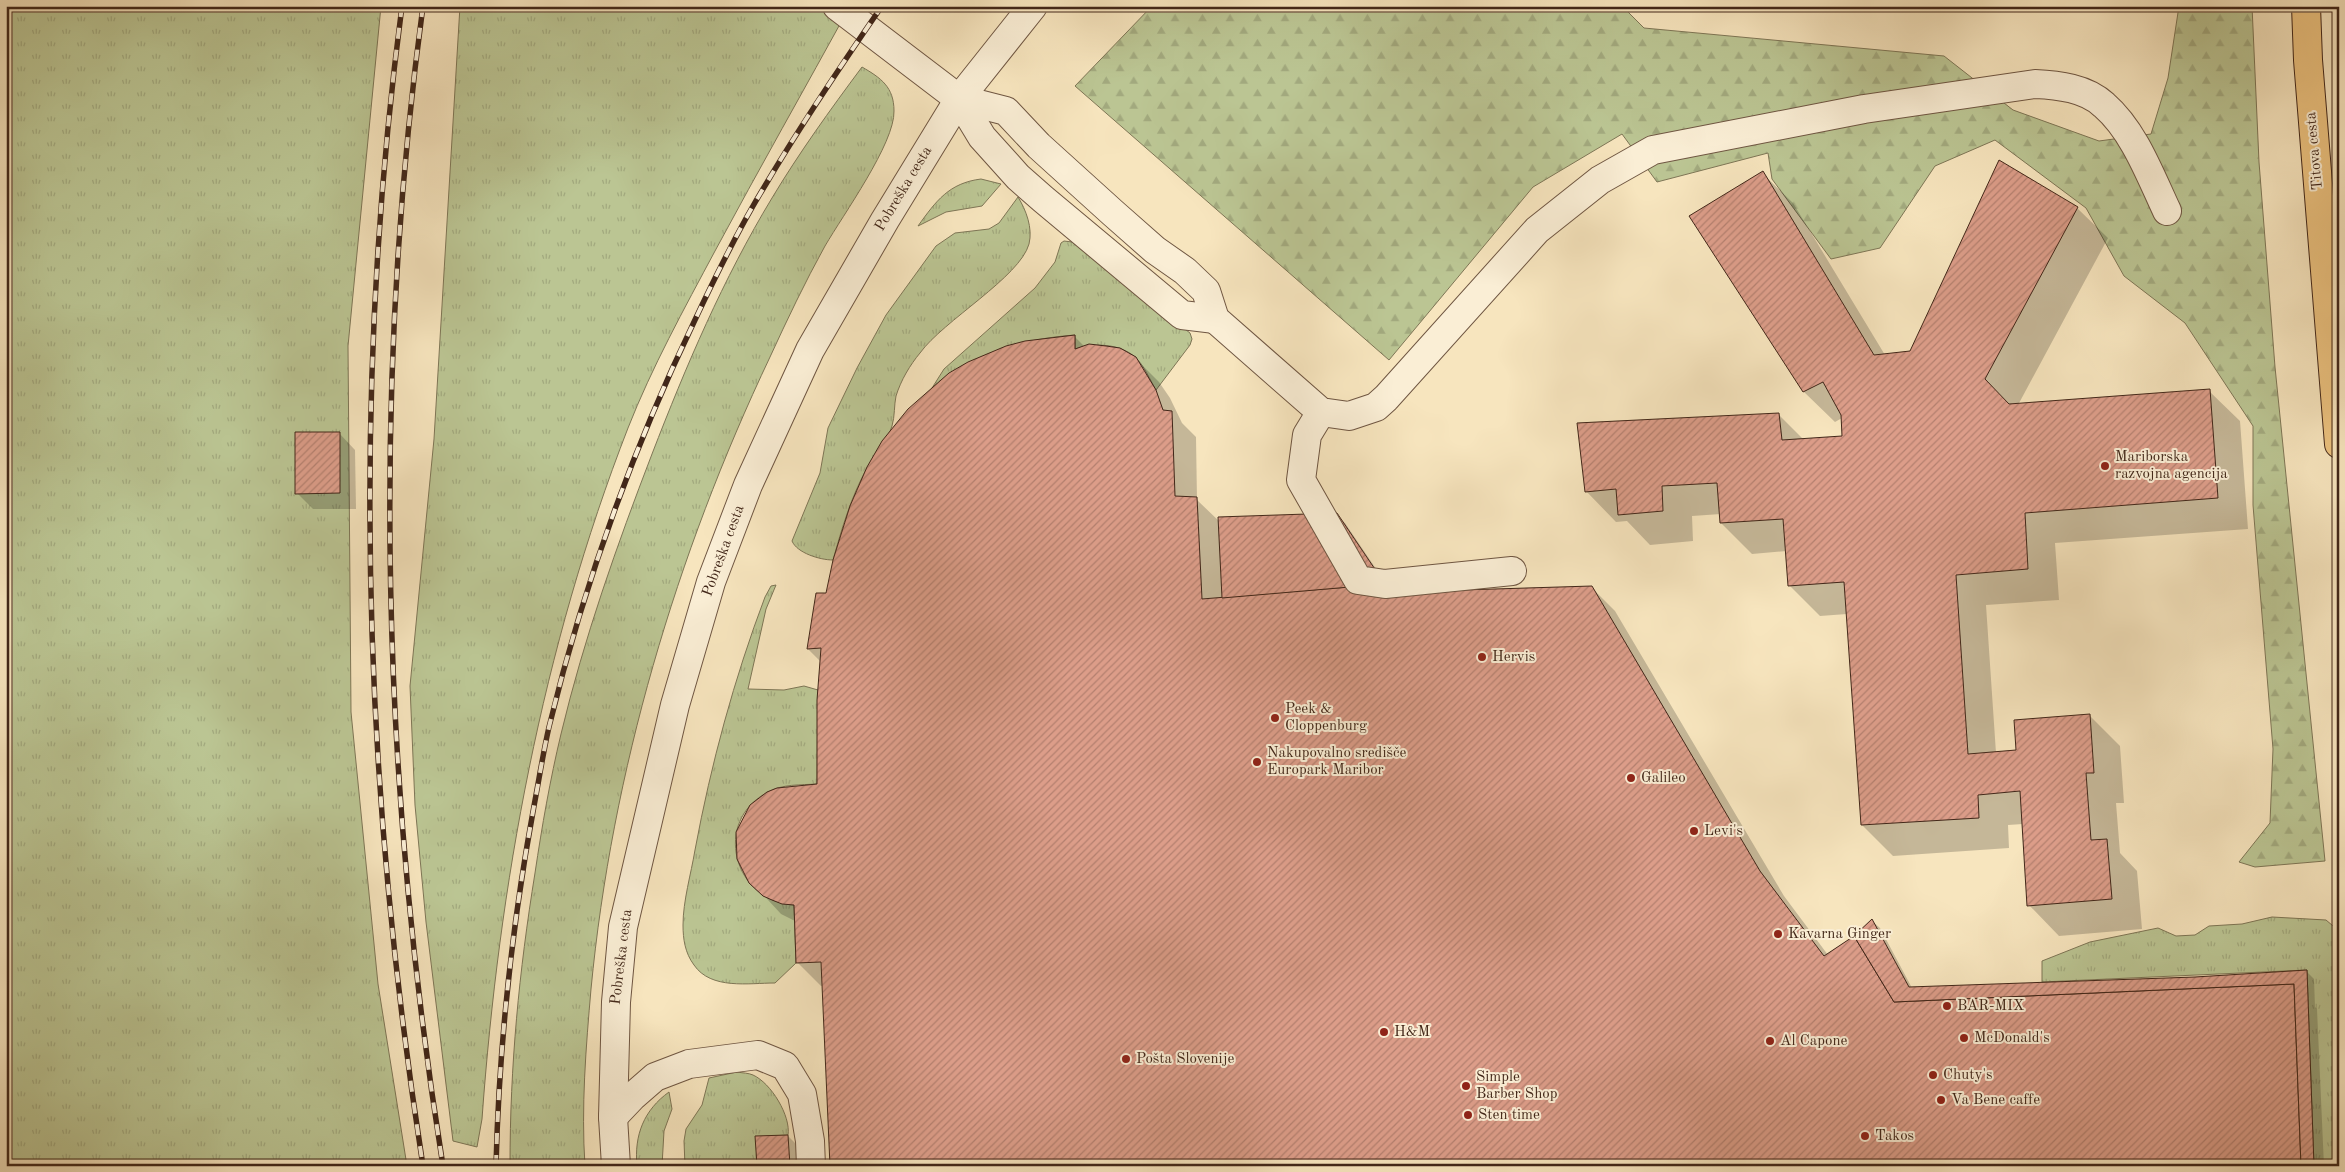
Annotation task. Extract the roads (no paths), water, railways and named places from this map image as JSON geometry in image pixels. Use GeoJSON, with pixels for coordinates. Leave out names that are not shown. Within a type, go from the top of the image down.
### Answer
{"type":"FeatureCollection","features":[{"type":"Feature","properties":{"kind":"main road","name":"Titova cesta"},"geometry":{"type":"LineString","coordinates":[[2306,6],[2308,60],[2339,444]]}},
{"type":"Feature","properties":{"kind":"street"},"geometry":{"type":"LineString","coordinates":[[837,6],[959,99],[982,137],[1018,177],[1182,315],[1216,319]]}},
{"type":"Feature","properties":{"kind":"street","name":"Pobreška cesta"},"geometry":{"type":"LineString","coordinates":[[616,1166],[613,1117],[616,1002],[624,926],[675,705],[712,582],[748,485],[810,350],[885,220],[959,99],[1033,6]]}},
{"type":"Feature","properties":{"kind":"street"},"geometry":{"type":"LineString","coordinates":[[959,99],[1006,111],[1039,146],[1113,214],[1155,250],[1185,271],[1206,291],[1216,319],[1321,412],[1349,416],[1376,406],[1381,402],[1537,230],[1600,180],[1653,150],[1864,109],[2035,84],[2056,85],[2073,88],[2103,104],[2126,132],[2147,167],[2167,211]]}},
{"type":"Feature","properties":{"kind":"street"},"geometry":{"type":"LineString","coordinates":[[1321,412],[1307,434],[1301,480],[1358,580],[1384,584],[1512,571]]}},
{"type":"Feature","properties":{"kind":"street"},"geometry":{"type":"LineString","coordinates":[[613,1117],[632,1097],[655,1078],[689,1064],[758,1055],[785,1066],[802,1094],[810,1140],[811,1166]]}},
{"type":"Feature","properties":{"kind":"railway"},"geometry":{"type":"LineString","coordinates":[[402,6],[386,151],[375,296],[370,441],[371,587],[377,732],[387,877],[403,1022],[423,1166]]}},
{"type":"Feature","properties":{"kind":"railway"},"geometry":{"type":"LineString","coordinates":[[423,6],[406,150],[396,296],[390,441],[391,587],[396,732],[407,878],[422,1022],[443,1166]]}},
{"type":"Feature","properties":{"kind":"railway"},"geometry":{"type":"LineString","coordinates":[[496,1166],[500,1075],[508,985],[526,851],[549,727],[562,675],[593,571],[650,420],[702,304],[728,252],[756,201],[794,139],[882,6]]}},
{"type":"Feature","properties":{"kind":"place","name":"Mariborska razvojna agencija"},"geometry":{"type":"Point","coordinates":[2105,466]}},
{"type":"Feature","properties":{"kind":"place","name":"Hervis"},"geometry":{"type":"Point","coordinates":[1482,657]}},
{"type":"Feature","properties":{"kind":"place","name":"Peek & Cloppenburg"},"geometry":{"type":"Point","coordinates":[1275,718]}},
{"type":"Feature","properties":{"kind":"place","name":"Nakupovalno središče Europark Maribor"},"geometry":{"type":"Point","coordinates":[1257,762]}},
{"type":"Feature","properties":{"kind":"place","name":"Galileo"},"geometry":{"type":"Point","coordinates":[1631,778]}},
{"type":"Feature","properties":{"kind":"place","name":"Levi's"},"geometry":{"type":"Point","coordinates":[1694,831]}},
{"type":"Feature","properties":{"kind":"place","name":"Kavarna Ginger"},"geometry":{"type":"Point","coordinates":[1778,934]}},
{"type":"Feature","properties":{"kind":"place","name":"BAR-MIX"},"geometry":{"type":"Point","coordinates":[1947,1006]}},
{"type":"Feature","properties":{"kind":"place","name":"H&M"},"geometry":{"type":"Point","coordinates":[1384,1032]}},
{"type":"Feature","properties":{"kind":"place","name":"McDonald's"},"geometry":{"type":"Point","coordinates":[1964,1038]}},
{"type":"Feature","properties":{"kind":"place","name":"Al Capone"},"geometry":{"type":"Point","coordinates":[1770,1041]}},
{"type":"Feature","properties":{"kind":"place","name":"Pošta Slovenije"},"geometry":{"type":"Point","coordinates":[1126,1059]}},
{"type":"Feature","properties":{"kind":"place","name":"Chuty's"},"geometry":{"type":"Point","coordinates":[1933,1075]}},
{"type":"Feature","properties":{"kind":"place","name":"Simple Barber Shop"},"geometry":{"type":"Point","coordinates":[1466,1086]}},
{"type":"Feature","properties":{"kind":"place","name":"Va Bene caffe"},"geometry":{"type":"Point","coordinates":[1941,1100]}},
{"type":"Feature","properties":{"kind":"place","name":"Sten time"},"geometry":{"type":"Point","coordinates":[1468,1115]}},
{"type":"Feature","properties":{"kind":"place","name":"Takos"},"geometry":{"type":"Point","coordinates":[1865,1136]}}]}
